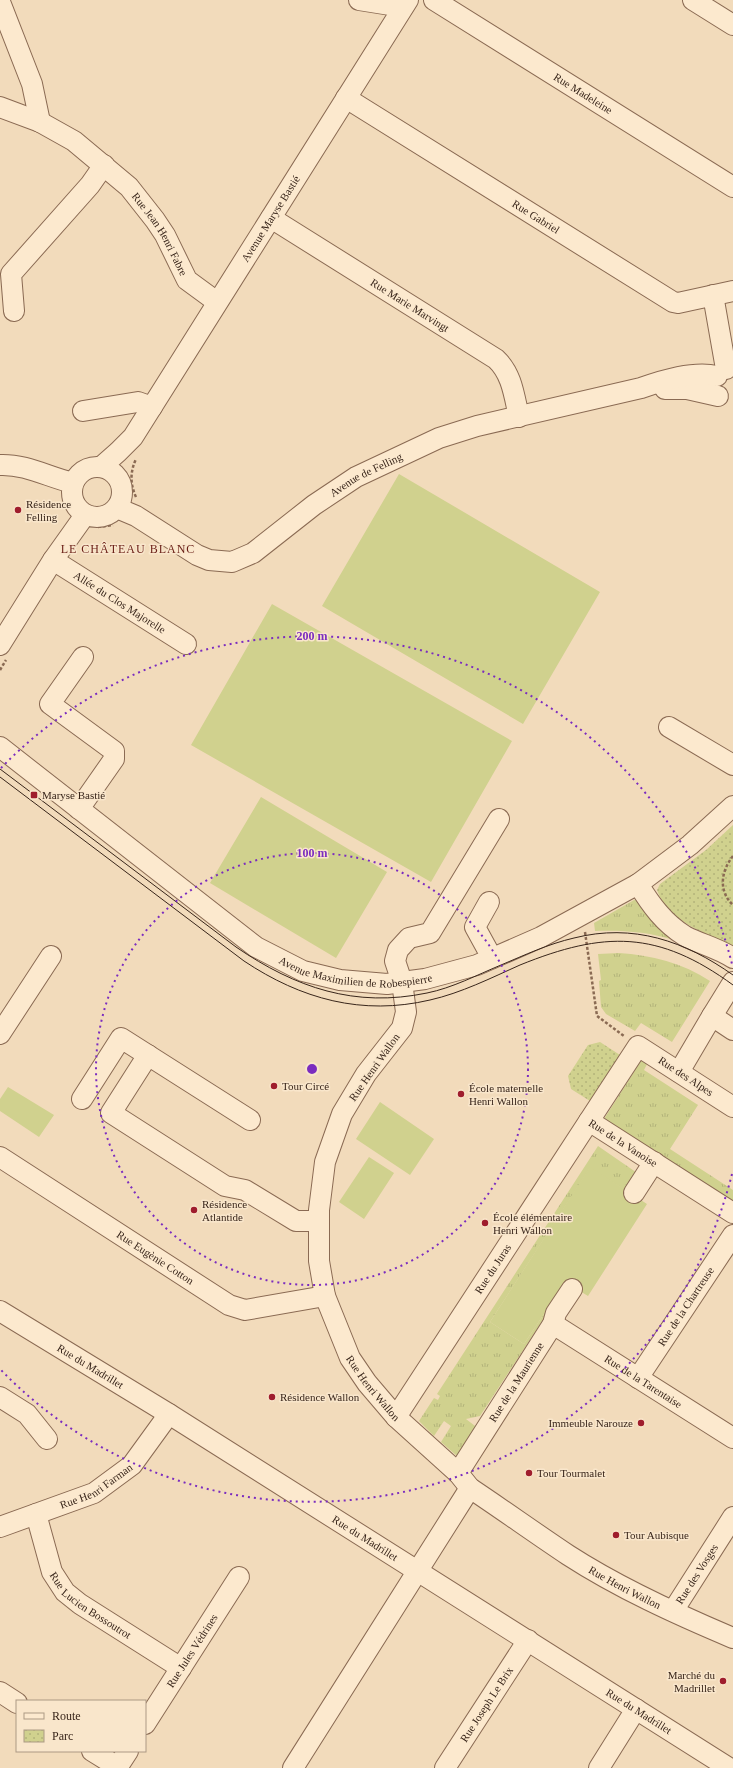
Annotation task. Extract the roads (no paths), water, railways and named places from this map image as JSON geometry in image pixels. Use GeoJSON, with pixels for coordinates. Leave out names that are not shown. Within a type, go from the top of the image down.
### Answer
{"type":"FeatureCollection","features":[{"type":"Feature","properties":{"kind":"street"},"geometry":{"type":"LineString","coordinates":[[359,0],[406,4]]}},
{"type":"Feature","properties":{"kind":"street","name":"Rue Madeleine"},"geometry":{"type":"LineString","coordinates":[[434,0],[733,187]]}},
{"type":"Feature","properties":{"kind":"street"},"geometry":{"type":"LineString","coordinates":[[693,0],[733,24]]}},
{"type":"Feature","properties":{"kind":"street"},"geometry":{"type":"LineString","coordinates":[[0,2],[32,84],[40,122]]}},
{"type":"Feature","properties":{"kind":"street","name":"Avenue Maryse Bastié"},"geometry":{"type":"LineString","coordinates":[[101,467],[133,437],[406,4]]}},
{"type":"Feature","properties":{"kind":"street","name":"Rue Gabriel"},"geometry":{"type":"LineString","coordinates":[[346,98],[666,299],[678,303],[733,291]]}},
{"type":"Feature","properties":{"kind":"street","name":"Rue Jean Henri Fabre"},"geometry":{"type":"LineString","coordinates":[[0,107],[40,122],[74,141],[129,187],[145,206],[165,235],[187,280],[217,302]]}},
{"type":"Feature","properties":{"kind":"street"},"geometry":{"type":"LineString","coordinates":[[14,311],[11,274],[90,185],[104,165]]}},
{"type":"Feature","properties":{"kind":"street","name":"Rue Marie Marvingt"},"geometry":{"type":"LineString","coordinates":[[271,218],[496,359],[504,366],[511,382],[519,416]]}},
{"type":"Feature","properties":{"kind":"street"},"geometry":{"type":"LineString","coordinates":[[713,295],[725,371],[714,382],[714,387],[726,399]]}},
{"type":"Feature","properties":{"kind":"street","name":"Avenue de Felling"},"geometry":{"type":"LineString","coordinates":[[117,508],[136,516],[197,555],[208,560],[232,562],[253,553],[314,505],[356,477],[439,438],[519,416],[642,388],[665,380],[725,371]]}},
{"type":"Feature","properties":{"kind":"street","name":"Avenue de Felling"},"geometry":{"type":"LineString","coordinates":[[642,388],[682,389],[726,399]]}},
{"type":"Feature","properties":{"kind":"street"},"geometry":{"type":"LineString","coordinates":[[84,412],[138,402],[152,406]]}},
{"type":"Feature","properties":{"kind":"street","name":"Avenue Maryse Bastié"},"geometry":{"type":"LineString","coordinates":[[120,481],[133,437]]}},
{"type":"Feature","properties":{"kind":"street"},"geometry":{"type":"LineString","coordinates":[[0,465],[14,465],[27,468],[73,483]]}},
{"type":"Feature","properties":{"kind":"street"},"geometry":{"type":"LineString","coordinates":[[101,467],[111,470],[120,481],[123,492],[117,508],[107,516],[100,517],[85,515],[75,505],[72,498],[73,483],[83,471],[90,468],[101,467]]}},
{"type":"Feature","properties":{"kind":"street"},"geometry":{"type":"LineString","coordinates":[[0,645],[53,560],[85,515]]}},
{"type":"Feature","properties":{"kind":"street","name":"Allée du Clos Majorelle"},"geometry":{"type":"LineString","coordinates":[[53,560],[186,644]]}},
{"type":"Feature","properties":{"kind":"street"},"geometry":{"type":"LineString","coordinates":[[79,808],[114,759],[114,751],[50,704],[83,657]]}},
{"type":"Feature","properties":{"kind":"street"},"geometry":{"type":"LineString","coordinates":[[670,727],[733,765]]}},
{"type":"Feature","properties":{"kind":"street","name":"Avenue Maximilien de Robespierre"},"geometry":{"type":"LineString","coordinates":[[0,747],[256,947],[303,971],[340,980],[387,984],[426,979],[476,964],[540,937],[638,884],[690,845],[733,806]]}},
{"type":"Feature","properties":{"kind":"street","name":"Rue Henri Wallon"},"geometry":{"type":"LineString","coordinates":[[499,819],[430,933],[409,938],[398,950],[395,961],[402,982],[406,1012],[402,1028],[366,1074],[342,1114],[325,1162],[319,1210],[319,1261],[325,1296],[350,1358],[367,1383],[396,1417],[464,1481],[568,1555],[615,1582],[673,1611],[733,1638]]}},
{"type":"Feature","properties":{"kind":"street"},"geometry":{"type":"LineString","coordinates":[[638,884],[650,904],[667,923],[686,936],[733,958]]}},
{"type":"Feature","properties":{"kind":"street"},"geometry":{"type":"LineString","coordinates":[[489,902],[475,927],[492,958]]}},
{"type":"Feature","properties":{"kind":"street"},"geometry":{"type":"LineString","coordinates":[[0,1034],[51,956]]}},
{"type":"Feature","properties":{"kind":"street"},"geometry":{"type":"LineString","coordinates":[[679,1072],[733,982]]}},
{"type":"Feature","properties":{"kind":"street"},"geometry":{"type":"LineString","coordinates":[[712,1016],[733,1030]]}},
{"type":"Feature","properties":{"kind":"street"},"geometry":{"type":"LineString","coordinates":[[82,1099],[121,1038],[250,1120]]}},
{"type":"Feature","properties":{"kind":"street","name":"Rue des Alpes"},"geometry":{"type":"LineString","coordinates":[[638,1046],[733,1107]]}},
{"type":"Feature","properties":{"kind":"street","name":"Rue de la Vanoise"},"geometry":{"type":"LineString","coordinates":[[638,1046],[589,1121],[733,1213]]}},
{"type":"Feature","properties":{"kind":"street"},"geometry":{"type":"LineString","coordinates":[[148,1055],[111,1113],[225,1186],[245,1190],[296,1221],[319,1221]]}},
{"type":"Feature","properties":{"kind":"street","name":"Rue du Juras"},"geometry":{"type":"LineString","coordinates":[[396,1417],[589,1121]]}},
{"type":"Feature","properties":{"kind":"street","name":"Rue Eugènie Cotton"},"geometry":{"type":"LineString","coordinates":[[0,1157],[229,1305],[245,1310],[325,1296]]}},
{"type":"Feature","properties":{"kind":"street"},"geometry":{"type":"LineString","coordinates":[[634,1193],[654,1162]]}},
{"type":"Feature","properties":{"kind":"street","name":"Rue de la Chartreuse"},"geometry":{"type":"LineString","coordinates":[[638,1378],[733,1235]]}},
{"type":"Feature","properties":{"kind":"street","name":"Rue de la Maurienne"},"geometry":{"type":"LineString","coordinates":[[293,1768],[418,1570],[464,1481],[553,1324],[556,1313],[572,1288]]}},
{"type":"Feature","properties":{"kind":"street","name":"Rue du Madrillet"},"geometry":{"type":"LineString","coordinates":[[0,1310],[418,1570],[729,1768]]}},
{"type":"Feature","properties":{"kind":"street","name":"Rue de la Tarentaise"},"geometry":{"type":"LineString","coordinates":[[553,1324],[733,1438]]}},
{"type":"Feature","properties":{"kind":"street"},"geometry":{"type":"LineString","coordinates":[[0,1397],[27,1414],[47,1439]]}},
{"type":"Feature","properties":{"kind":"street","name":"Rue Henri Farman"},"geometry":{"type":"LineString","coordinates":[[0,1527],[94,1493],[132,1465],[169,1414]]}},
{"type":"Feature","properties":{"kind":"street","name":"Rue Lucien Bossoutrot"},"geometry":{"type":"LineString","coordinates":[[36,1514],[52,1572],[65,1592],[80,1604],[181,1668]]}},
{"type":"Feature","properties":{"kind":"street","name":"Rue des Vosges"},"geometry":{"type":"LineString","coordinates":[[673,1611],[733,1516]]}},
{"type":"Feature","properties":{"kind":"street","name":"Rue Jules Védrines"},"geometry":{"type":"LineString","coordinates":[[146,1722],[239,1576]]}},
{"type":"Feature","properties":{"kind":"street","name":"Rue Joseph Le Brix"},"geometry":{"type":"LineString","coordinates":[[445,1768],[528,1640]]}},
{"type":"Feature","properties":{"kind":"street"},"geometry":{"type":"LineString","coordinates":[[0,1692],[16,1702]]}},
{"type":"Feature","properties":{"kind":"street"},"geometry":{"type":"LineString","coordinates":[[599,1768],[636,1709]]}},
{"type":"Feature","properties":{"kind":"street"},"geometry":{"type":"LineString","coordinates":[[95,1752],[121,1762]]}},
{"type":"Feature","properties":{"kind":"tram line"},"geometry":{"type":"LineString","coordinates":[[0,769],[236,947],[281,974],[304,984],[327,991],[351,996],[375,998],[401,997],[427,993],[455,985],[555,943],[596,934],[617,933],[638,934],[677,944],[715,963],[733,975]]}},
{"type":"Feature","properties":{"kind":"tram line"},"geometry":{"type":"LineString","coordinates":[[0,777],[244,961],[288,985],[333,1001],[356,1005],[380,1006],[430,1000],[464,989],[550,954],[578,946],[605,942],[630,942],[655,946],[680,954],[706,967],[733,985]]}},
{"type":"Feature","properties":{"kind":"place","name":"Résidence Felling"},"geometry":{"type":"Point","coordinates":[18,510]}},
{"type":"Feature","properties":{"kind":"place","name":"Maryse Bastié"},"geometry":{"type":"Point","coordinates":[34,795]}},
{"type":"Feature","properties":{"kind":"place","name":"Tour Circé"},"geometry":{"type":"Point","coordinates":[274,1086]}},
{"type":"Feature","properties":{"kind":"place","name":"École maternelle Henri Wallon"},"geometry":{"type":"Point","coordinates":[461,1094]}},
{"type":"Feature","properties":{"kind":"place","name":"Résidence Atlantide"},"geometry":{"type":"Point","coordinates":[194,1210]}},
{"type":"Feature","properties":{"kind":"place","name":"École élémentaire Henri Wallon"},"geometry":{"type":"Point","coordinates":[485,1223]}},
{"type":"Feature","properties":{"kind":"place","name":"Résidence Wallon"},"geometry":{"type":"Point","coordinates":[272,1397]}},
{"type":"Feature","properties":{"kind":"place","name":"Immeuble Narouze"},"geometry":{"type":"Point","coordinates":[641,1423]}},
{"type":"Feature","properties":{"kind":"place","name":"Tour Tourmalet"},"geometry":{"type":"Point","coordinates":[529,1473]}},
{"type":"Feature","properties":{"kind":"place","name":"Tour Aubisque"},"geometry":{"type":"Point","coordinates":[616,1535]}},
{"type":"Feature","properties":{"kind":"place","name":"Marché du Madrillet"},"geometry":{"type":"Point","coordinates":[723,1681]}},
{"type":"Feature","properties":{"kind":"district","name":"LE CHÂTEAU BLANC"},"geometry":{"type":"Point","coordinates":[128,549]}}]}
